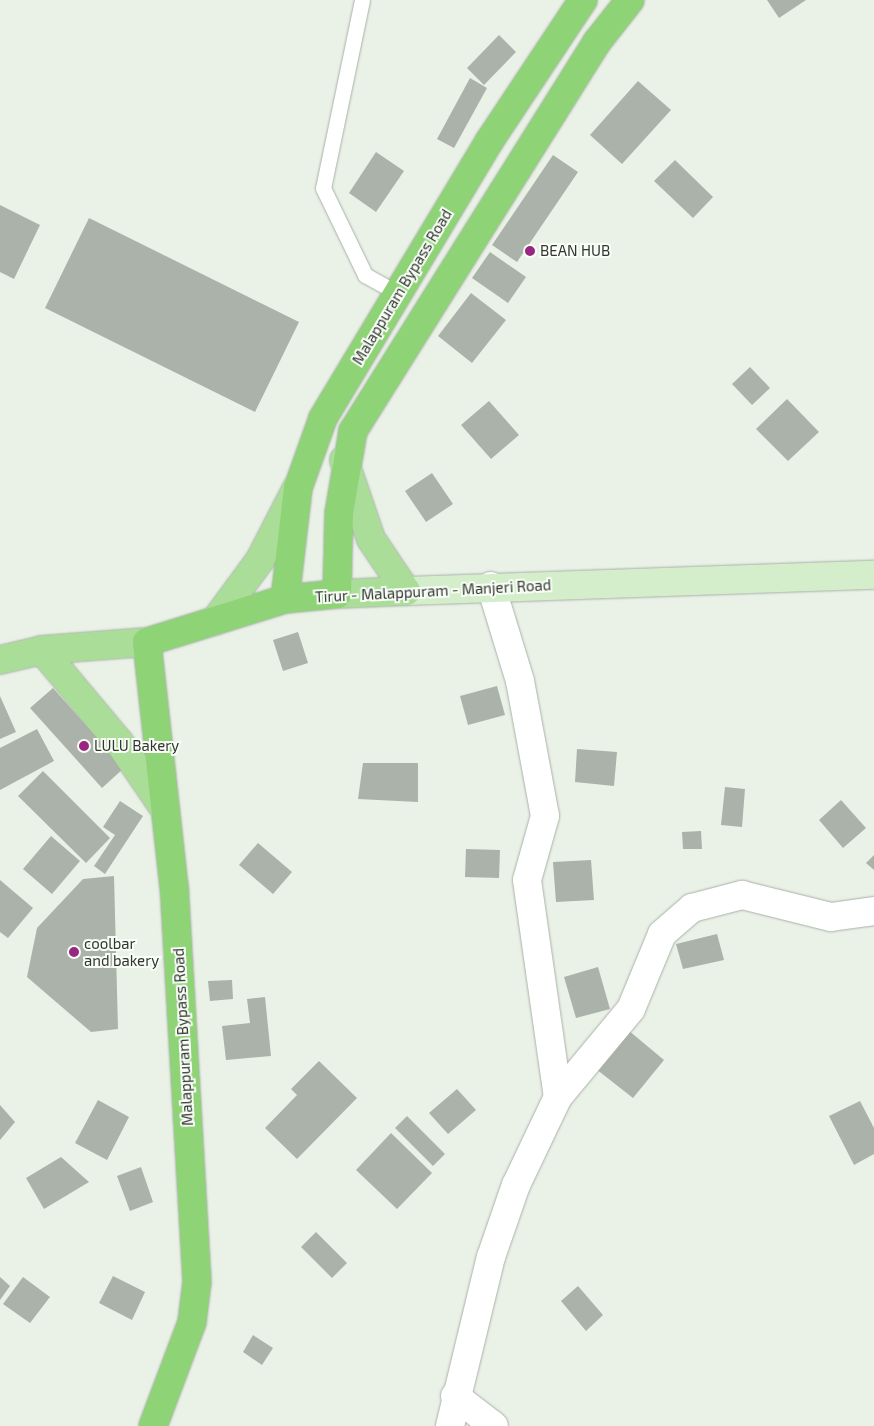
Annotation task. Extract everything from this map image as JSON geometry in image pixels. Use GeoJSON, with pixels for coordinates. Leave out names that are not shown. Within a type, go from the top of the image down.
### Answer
{"type":"FeatureCollection","features":[{"type":"Feature","properties":{"kind":"highway","name":"Malappuram Bypass Road"},"geometry":{"type":"LineString","coordinates":[[285,599],[298,488],[323,418],[490,140],[583,0]]}},
{"type":"Feature","properties":{"kind":"highway","name":"Malappuram Bypass Road"},"geometry":{"type":"LineString","coordinates":[[337,594],[344,460],[353,431],[374,394],[598,42],[630,0]]}},
{"type":"Feature","properties":{"kind":"highway","name":"Tirur - Malappuram - Manjeri Road"},"geometry":{"type":"LineString","coordinates":[[147,642],[285,599],[337,594]]}},
{"type":"Feature","properties":{"kind":"highway","name":"Malappuram Bypass Road"},"geometry":{"type":"LineString","coordinates":[[147,642],[174,887],[197,1282],[192,1322],[153,1426]]}},
{"type":"Feature","properties":{"kind":"main road"},"geometry":{"type":"LineString","coordinates":[[344,460],[372,539],[406,591]]}},
{"type":"Feature","properties":{"kind":"main road"},"geometry":{"type":"LineString","coordinates":[[216,621],[260,560],[298,488]]}},
{"type":"Feature","properties":{"kind":"main road","name":"Tirur - Malappuram - Manjeri Road"},"geometry":{"type":"LineString","coordinates":[[337,594],[491,586],[874,575]]}},
{"type":"Feature","properties":{"kind":"main road","name":"Tirur - Malappuram - Manjeri Road"},"geometry":{"type":"LineString","coordinates":[[0,660],[42,650],[147,642]]}},
{"type":"Feature","properties":{"kind":"main road"},"geometry":{"type":"LineString","coordinates":[[42,650],[119,742],[164,808]]}},
{"type":"Feature","properties":{"kind":"street"},"geometry":{"type":"LineString","coordinates":[[491,586],[520,681],[545,816],[527,880],[548,1007],[558,1097]]}},
{"type":"Feature","properties":{"kind":"street"},"geometry":{"type":"LineString","coordinates":[[450,1426],[455,1396],[491,1257],[516,1185],[558,1097],[632,1009],[662,934],[692,908],[742,896],[831,917],[874,910]]}},
{"type":"Feature","properties":{"kind":"street"},"geometry":{"type":"LineString","coordinates":[[455,1396],[494,1426]]}},
{"type":"Feature","properties":{"kind":"lane"},"geometry":{"type":"LineString","coordinates":[[362,0],[323,188],[365,274],[397,293]]}},
{"type":"Feature","properties":{"kind":"building"},"geometry":{"type":"Polygon","coordinates":[[[767,0],[806,0],[779,18],[767,0]]]}},
{"type":"Feature","properties":{"kind":"building"},"geometry":{"type":"Polygon","coordinates":[[[499,35],[516,52],[484,85],[467,68],[499,35]]]}},
{"type":"Feature","properties":{"kind":"building"},"geometry":{"type":"Polygon","coordinates":[[[470,78],[487,88],[454,148],[437,139],[470,78]]]}},
{"type":"Feature","properties":{"kind":"building"},"geometry":{"type":"Polygon","coordinates":[[[638,81],[671,110],[622,164],[590,135],[638,81]]]}},
{"type":"Feature","properties":{"kind":"building"},"geometry":{"type":"Polygon","coordinates":[[[376,152],[404,171],[376,212],[349,193],[376,152]]]}},
{"type":"Feature","properties":{"kind":"building"},"geometry":{"type":"Polygon","coordinates":[[[553,155],[578,172],[517,262],[492,245],[553,155]]]}},
{"type":"Feature","properties":{"kind":"building"},"geometry":{"type":"Polygon","coordinates":[[[675,160],[713,197],[693,218],[654,181],[675,160]]]}},
{"type":"Feature","properties":{"kind":"building"},"geometry":{"type":"Polygon","coordinates":[[[0,205],[40,225],[14,279],[0,272],[0,205]]]}},
{"type":"Feature","properties":{"kind":"building"},"geometry":{"type":"Polygon","coordinates":[[[89,218],[299,322],[255,412],[45,308],[89,218]]]}},
{"type":"Feature","properties":{"kind":"building"},"geometry":{"type":"Polygon","coordinates":[[[490,252],[526,277],[508,303],[472,278],[490,252]]]}},
{"type":"Feature","properties":{"kind":"building"},"geometry":{"type":"Polygon","coordinates":[[[471,293],[506,320],[472,363],[438,336],[471,293]]]}},
{"type":"Feature","properties":{"kind":"building"},"geometry":{"type":"Polygon","coordinates":[[[750,367],[770,388],[752,405],[732,384],[750,367]]]}},
{"type":"Feature","properties":{"kind":"building"},"geometry":{"type":"Polygon","coordinates":[[[787,399],[819,432],[788,461],[756,429],[787,399]]]}},
{"type":"Feature","properties":{"kind":"building"},"geometry":{"type":"Polygon","coordinates":[[[489,401],[519,435],[491,459],[461,425],[489,401]]]}},
{"type":"Feature","properties":{"kind":"building"},"geometry":{"type":"Polygon","coordinates":[[[432,473],[453,504],[426,522],[405,491],[432,473]]]}},
{"type":"Feature","properties":{"kind":"building"},"geometry":{"type":"Polygon","coordinates":[[[298,632],[308,663],[283,671],[273,640],[298,632]]]}},
{"type":"Feature","properties":{"kind":"building"},"geometry":{"type":"Polygon","coordinates":[[[497,686],[505,715],[468,725],[460,696],[497,686]]]}},
{"type":"Feature","properties":{"kind":"building","name":"LULU Bakery"},"geometry":{"type":"Polygon","coordinates":[[[53,688],[124,768],[102,788],[30,708],[53,688]]]}},
{"type":"Feature","properties":{"kind":"building"},"geometry":{"type":"Polygon","coordinates":[[[0,696],[16,732],[0,739],[0,696]]]}},
{"type":"Feature","properties":{"kind":"building"},"geometry":{"type":"Polygon","coordinates":[[[37,729],[54,761],[0,790],[0,748],[37,729]]]}},
{"type":"Feature","properties":{"kind":"building"},"geometry":{"type":"Polygon","coordinates":[[[577,749],[617,752],[614,786],[575,782],[577,749]]]}},
{"type":"Feature","properties":{"kind":"building"},"geometry":{"type":"Polygon","coordinates":[[[363,763],[418,763],[418,802],[358,799],[363,763]]]}},
{"type":"Feature","properties":{"kind":"building"},"geometry":{"type":"Polygon","coordinates":[[[43,771],[110,838],[86,863],[18,796],[43,771]]]}},
{"type":"Feature","properties":{"kind":"building"},"geometry":{"type":"Polygon","coordinates":[[[725,787],[745,789],[742,827],[721,825],[725,787]]]}},
{"type":"Feature","properties":{"kind":"building"},"geometry":{"type":"Polygon","coordinates":[[[841,800],[866,828],[843,848],[819,820],[841,800]]]}},
{"type":"Feature","properties":{"kind":"building"},"geometry":{"type":"Polygon","coordinates":[[[120,801],[143,816],[105,874],[94,866],[115,835],[103,827],[120,801]]]}},
{"type":"Feature","properties":{"kind":"building"},"geometry":{"type":"Polygon","coordinates":[[[701,831],[702,849],[683,849],[682,832],[701,831]]]}},
{"type":"Feature","properties":{"kind":"building"},"geometry":{"type":"Polygon","coordinates":[[[51,836],[80,861],[52,894],[23,869],[51,836]]]}},
{"type":"Feature","properties":{"kind":"building"},"geometry":{"type":"Polygon","coordinates":[[[258,843],[292,872],[273,894],[239,865],[258,843]]]}},
{"type":"Feature","properties":{"kind":"building"},"geometry":{"type":"Polygon","coordinates":[[[466,849],[500,850],[499,878],[465,877],[466,849]]]}},
{"type":"Feature","properties":{"kind":"building"},"geometry":{"type":"Polygon","coordinates":[[[874,855],[874,870],[866,863],[874,855]]]}},
{"type":"Feature","properties":{"kind":"building"},"geometry":{"type":"Polygon","coordinates":[[[591,860],[594,900],[556,902],[553,862],[591,860]]]}},
{"type":"Feature","properties":{"kind":"building","name":"coolbar and bakery"},"geometry":{"type":"Polygon","coordinates":[[[114,876],[118,1029],[91,1032],[27,977],[37,928],[83,879],[114,876]]]}},
{"type":"Feature","properties":{"kind":"building"},"geometry":{"type":"Polygon","coordinates":[[[0,880],[33,908],[8,938],[0,932],[0,880]]]}},
{"type":"Feature","properties":{"kind":"building"},"geometry":{"type":"Polygon","coordinates":[[[717,934],[724,960],[683,969],[676,944],[717,934]]]}},
{"type":"Feature","properties":{"kind":"building"},"geometry":{"type":"Polygon","coordinates":[[[598,967],[610,1009],[576,1018],[564,977],[598,967]]]}},
{"type":"Feature","properties":{"kind":"building"},"geometry":{"type":"Polygon","coordinates":[[[232,980],[233,999],[210,1001],[208,981],[232,980]]]}},
{"type":"Feature","properties":{"kind":"building"},"geometry":{"type":"Polygon","coordinates":[[[265,997],[271,1056],[226,1060],[222,1026],[250,1023],[247,999],[265,997]]]}},
{"type":"Feature","properties":{"kind":"building"},"geometry":{"type":"Polygon","coordinates":[[[628,1030],[664,1060],[633,1098],[596,1069],[628,1030]]]}},
{"type":"Feature","properties":{"kind":"building"},"geometry":{"type":"Polygon","coordinates":[[[319,1061],[357,1098],[297,1159],[265,1128],[297,1095],[291,1089],[319,1061]]]}},
{"type":"Feature","properties":{"kind":"building"},"geometry":{"type":"Polygon","coordinates":[[[457,1089],[476,1110],[448,1134],[429,1113],[457,1089]]]}},
{"type":"Feature","properties":{"kind":"building"},"geometry":{"type":"Polygon","coordinates":[[[98,1100],[129,1117],[107,1160],[75,1143],[98,1100]]]}},
{"type":"Feature","properties":{"kind":"building"},"geometry":{"type":"Polygon","coordinates":[[[860,1101],[874,1128],[874,1154],[854,1165],[829,1116],[860,1101]]]}},
{"type":"Feature","properties":{"kind":"building"},"geometry":{"type":"Polygon","coordinates":[[[0,1105],[15,1122],[0,1140],[0,1105]]]}},
{"type":"Feature","properties":{"kind":"building"},"geometry":{"type":"Polygon","coordinates":[[[407,1116],[445,1154],[433,1166],[395,1128],[407,1116]]]}},
{"type":"Feature","properties":{"kind":"building"},"geometry":{"type":"Polygon","coordinates":[[[391,1133],[432,1173],[397,1209],[356,1170],[391,1133]]]}},
{"type":"Feature","properties":{"kind":"building"},"geometry":{"type":"Polygon","coordinates":[[[61,1157],[89,1182],[44,1209],[26,1178],[61,1157]]]}},
{"type":"Feature","properties":{"kind":"building"},"geometry":{"type":"Polygon","coordinates":[[[141,1167],[153,1202],[130,1211],[117,1176],[141,1167]]]}},
{"type":"Feature","properties":{"kind":"building"},"geometry":{"type":"Polygon","coordinates":[[[316,1232],[347,1263],[332,1278],[301,1247],[316,1232]]]}},
{"type":"Feature","properties":{"kind":"building"},"geometry":{"type":"Polygon","coordinates":[[[113,1276],[145,1292],[132,1320],[99,1303],[113,1276]]]}},
{"type":"Feature","properties":{"kind":"building"},"geometry":{"type":"Polygon","coordinates":[[[0,1277],[10,1286],[0,1300],[0,1277]]]}},
{"type":"Feature","properties":{"kind":"building"},"geometry":{"type":"Polygon","coordinates":[[[23,1277],[50,1297],[30,1323],[3,1304],[23,1277]]]}},
{"type":"Feature","properties":{"kind":"building"},"geometry":{"type":"Polygon","coordinates":[[[578,1286],[603,1315],[586,1331],[561,1301],[578,1286]]]}},
{"type":"Feature","properties":{"kind":"building"},"geometry":{"type":"Polygon","coordinates":[[[253,1335],[273,1348],[262,1365],[243,1352],[253,1335]]]}},
{"type":"Feature","properties":{"kind":"place","name":"BEAN HUB"},"geometry":{"type":"Point","coordinates":[530,251]}},
{"type":"Feature","properties":{"kind":"place","name":"LULU Bakery"},"geometry":{"type":"Point","coordinates":[84,746]}},
{"type":"Feature","properties":{"kind":"place","name":"coolbar and bakery"},"geometry":{"type":"Point","coordinates":[74,952]}}]}
